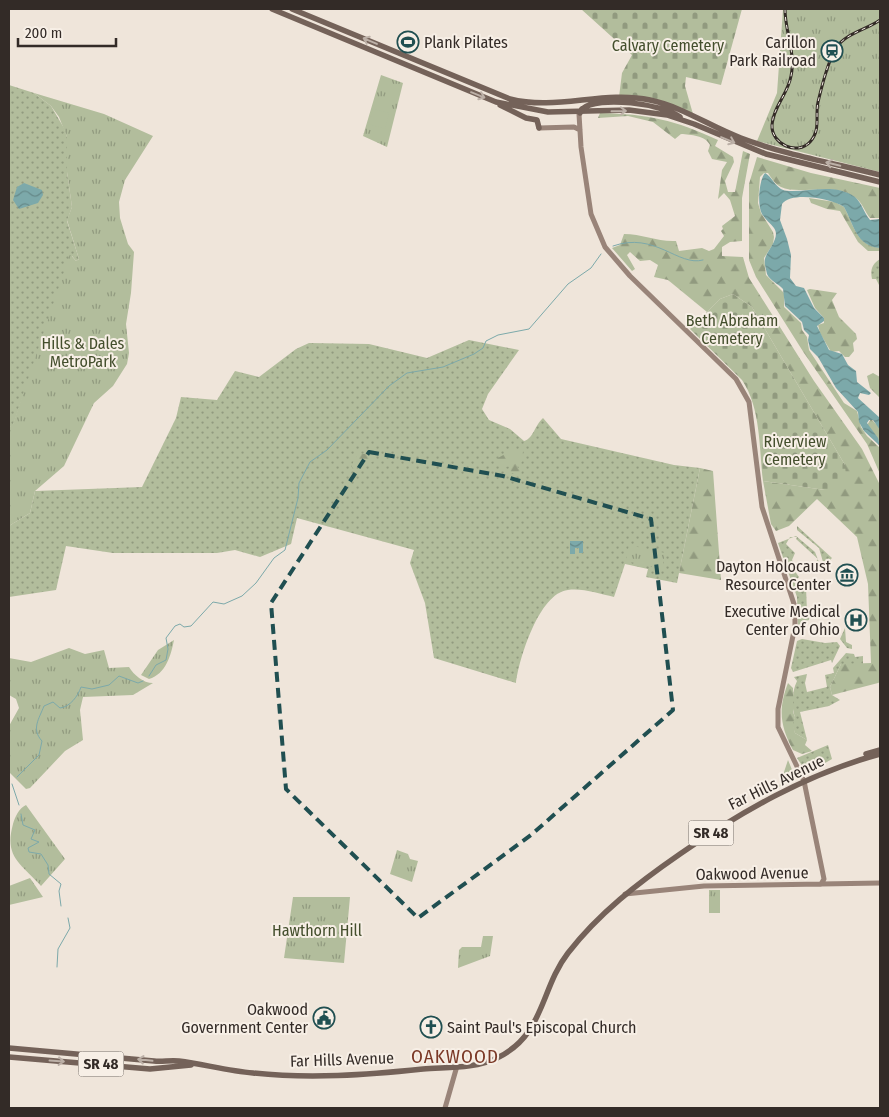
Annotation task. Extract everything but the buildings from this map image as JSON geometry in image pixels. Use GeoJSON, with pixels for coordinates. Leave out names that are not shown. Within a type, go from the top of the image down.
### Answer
{"type":"FeatureCollection","features":[{"type":"Feature","properties":{"kind":"main road"},"geometry":{"type":"LineString","coordinates":[[272,9],[496,102],[516,114],[536,120],[539,128],[574,128],[580,130]]}},
{"type":"Feature","properties":{"kind":"main road"},"geometry":{"type":"LineString","coordinates":[[284,9],[301,16],[310,24]]}},
{"type":"Feature","properties":{"kind":"main road"},"geometry":{"type":"LineString","coordinates":[[292,9],[494,93],[528,103],[577,102],[619,97],[662,103],[685,110],[727,132],[772,150],[880,175]]}},
{"type":"Feature","properties":{"kind":"main road"},"geometry":{"type":"LineString","coordinates":[[496,102],[553,112],[629,110],[654,113],[683,120]]}},
{"type":"Feature","properties":{"kind":"main road"},"geometry":{"type":"LineString","coordinates":[[577,102],[591,214],[604,247],[630,276],[736,379],[750,402],[762,507],[792,594],[795,614],[778,709],[778,727],[804,781],[824,879],[821,884]]}},
{"type":"Feature","properties":{"kind":"main road"},"geometry":{"type":"LineString","coordinates":[[579,112],[585,106],[607,103],[636,104],[668,111],[683,120],[766,154],[880,182]]}},
{"type":"Feature","properties":{"kind":"main road","name":"Far Hills Avenue"},"geometry":{"type":"LineString","coordinates":[[850,763],[852,759],[880,750]]}},
{"type":"Feature","properties":{"kind":"main road","name":"Far Hills Avenue"},"geometry":{"type":"LineString","coordinates":[[9,1048],[178,1061],[250,1073],[314,1076],[357,1076],[457,1066],[494,1060],[503,1055],[527,1033],[540,1015],[552,980],[562,962],[594,924],[624,894],[731,819],[804,781],[850,763],[880,754]]}},
{"type":"Feature","properties":{"kind":"main road","name":"Oakwood Avenue"},"geometry":{"type":"LineString","coordinates":[[624,894],[704,886],[880,883]]}},
{"type":"Feature","properties":{"kind":"main road","name":"Far Hills Avenue"},"geometry":{"type":"LineString","coordinates":[[9,1057],[150,1070],[176,1068],[193,1064]]}},
{"type":"Feature","properties":{"kind":"main road"},"geometry":{"type":"LineString","coordinates":[[446,1108],[457,1066]]}},
{"type":"Feature","properties":{"kind":"highlighted area"},"geometry":{"type":"Polygon","coordinates":[[[369,452],[503,476],[651,519],[673,710],[531,835],[418,918],[286,789],[271,603],[369,452]]]}},
{"type":"Feature","properties":{"kind":"green space","name":"Calvary Cemetery"},"geometry":{"type":"Polygon","coordinates":[[[581,9],[742,9],[721,85],[686,77],[685,86],[693,114],[674,107],[619,97],[622,73],[632,55],[581,9]]]}},
{"type":"Feature","properties":{"kind":"green space"},"geometry":{"type":"Polygon","coordinates":[[[783,9],[880,9],[880,172],[757,141],[777,93],[783,9]]]}},
{"type":"Feature","properties":{"kind":"green space"},"geometry":{"type":"Polygon","coordinates":[[[381,75],[403,83],[387,147],[363,136],[381,75]]]}},
{"type":"Feature","properties":{"kind":"green space"},"geometry":{"type":"Polygon","coordinates":[[[9,85],[34,93],[51,106],[64,128],[67,137],[67,172],[72,207],[67,221],[79,259],[76,261],[72,256],[13,425],[9,428],[9,85]]]}},
{"type":"Feature","properties":{"kind":"green space","name":"Hills & Dales MetroPark"},"geometry":{"type":"Polygon","coordinates":[[[34,93],[104,114],[153,136],[125,180],[119,202],[120,218],[128,244],[134,252],[131,293],[126,324],[129,353],[127,364],[113,386],[94,403],[64,466],[35,491],[30,513],[9,526],[9,428],[13,424],[70,254],[76,261],[79,259],[67,220],[72,207],[67,172],[67,137],[59,117],[51,106],[34,93]]]}},
{"type":"Feature","properties":{"kind":"green space"},"geometry":{"type":"Polygon","coordinates":[[[373,109],[389,113],[385,129],[369,124],[373,109]]]}},
{"type":"Feature","properties":{"kind":"green space"},"geometry":{"type":"Polygon","coordinates":[[[600,113],[661,119],[688,127],[718,140],[715,146],[733,157],[734,162],[725,181],[728,192],[735,192],[743,151],[750,154],[742,198],[742,241],[730,242],[722,247],[722,256],[743,257],[749,278],[814,381],[862,449],[880,485],[880,682],[878,683],[832,695],[830,687],[841,664],[871,663],[868,584],[857,537],[817,499],[789,526],[776,531],[771,524],[763,481],[825,490],[845,465],[752,307],[733,294],[720,299],[707,312],[668,280],[654,277],[658,265],[650,260],[640,261],[630,252],[627,255],[635,269],[632,271],[612,248],[620,245],[624,234],[676,241],[679,251],[702,248],[709,251],[714,249],[724,236],[721,231],[723,229],[722,226],[735,216],[730,200],[724,193],[718,199],[722,170],[727,162],[712,159],[708,151],[710,145],[701,137],[681,134],[675,139],[653,122],[628,116],[598,118],[600,113]]]}},
{"type":"Feature","properties":{"kind":"green space"},"geometry":{"type":"Polygon","coordinates":[[[757,157],[811,173],[880,188],[880,218],[870,218],[859,201],[849,193],[829,189],[789,189],[777,184],[768,173],[764,173],[760,177],[758,203],[761,213],[773,232],[774,237],[773,244],[764,258],[766,275],[784,293],[784,307],[801,323],[802,330],[807,337],[809,350],[844,403],[857,411],[861,427],[867,436],[880,448],[880,474],[867,444],[804,353],[756,277],[749,260],[749,184],[757,157]]]}},
{"type":"Feature","properties":{"kind":"green space"},"geometry":{"type":"Polygon","coordinates":[[[809,198],[835,202],[844,207],[853,227],[861,238],[866,243],[880,248],[880,251],[868,251],[858,242],[840,211],[827,209],[811,203],[809,198]]]}},
{"type":"Feature","properties":{"kind":"green space"},"geometry":{"type":"Polygon","coordinates":[[[880,259],[880,287],[876,279],[872,279],[871,273],[873,265],[880,259]]]}},
{"type":"Feature","properties":{"kind":"green space"},"geometry":{"type":"Polygon","coordinates":[[[807,290],[837,293],[832,300],[839,317],[856,334],[857,339],[853,343],[854,351],[849,357],[845,357],[839,351],[831,352],[820,333],[818,325],[824,323],[824,318],[815,308],[807,290]]]}},
{"type":"Feature","properties":{"kind":"green space"},"geometry":{"type":"Polygon","coordinates":[[[733,294],[752,307],[845,465],[846,476],[839,488],[825,490],[763,481],[756,416],[748,391],[742,380],[690,329],[720,299],[733,294]]]}},
{"type":"Feature","properties":{"kind":"green space"},"geometry":{"type":"Polygon","coordinates":[[[469,340],[519,350],[488,394],[482,409],[489,420],[510,429],[524,441],[530,438],[543,418],[561,439],[674,465],[700,468],[677,583],[646,577],[648,569],[625,564],[614,597],[580,590],[568,590],[558,594],[548,602],[532,629],[521,659],[516,683],[434,658],[425,603],[410,563],[414,550],[297,518],[291,544],[260,557],[235,550],[217,553],[113,553],[66,546],[56,590],[9,597],[9,526],[30,513],[35,491],[142,487],[176,418],[181,397],[217,400],[235,371],[259,377],[296,349],[309,343],[369,344],[427,358],[469,340]]]}},
{"type":"Feature","properties":{"kind":"green space"},"geometry":{"type":"Polygon","coordinates":[[[873,373],[880,377],[880,398],[870,388],[867,376],[873,373]]]}},
{"type":"Feature","properties":{"kind":"green space"},"geometry":{"type":"Polygon","coordinates":[[[871,419],[879,427],[880,443],[867,425],[871,419]]]}},
{"type":"Feature","properties":{"kind":"green space"},"geometry":{"type":"Polygon","coordinates":[[[521,445],[528,450],[523,451],[522,462],[517,465],[518,468],[522,469],[521,474],[510,473],[511,466],[503,467],[497,464],[498,458],[512,450],[518,450],[521,445]]]}},
{"type":"Feature","properties":{"kind":"green space"},"geometry":{"type":"Polygon","coordinates":[[[358,454],[368,454],[374,461],[353,469],[351,466],[358,454]]]}},
{"type":"Feature","properties":{"kind":"green space"},"geometry":{"type":"Polygon","coordinates":[[[700,468],[713,471],[721,580],[679,573],[700,468]]]}},
{"type":"Feature","properties":{"kind":"green space"},"geometry":{"type":"Polygon","coordinates":[[[797,526],[832,558],[829,561],[823,562],[819,548],[797,530],[797,526]]]}},
{"type":"Feature","properties":{"kind":"green space"},"geometry":{"type":"Polygon","coordinates":[[[796,536],[815,552],[818,559],[796,539],[797,537],[793,537],[796,536]]]}},
{"type":"Feature","properties":{"kind":"green space"},"geometry":{"type":"Polygon","coordinates":[[[789,539],[786,544],[795,553],[792,560],[795,566],[794,570],[799,577],[797,579],[806,587],[807,612],[810,614],[809,620],[802,622],[798,627],[797,597],[778,543],[789,539]]]}},
{"type":"Feature","properties":{"kind":"green space"},"geometry":{"type":"Polygon","coordinates":[[[629,545],[665,553],[662,569],[626,561],[629,545]]]}},
{"type":"Feature","properties":{"kind":"green space"},"geometry":{"type":"Polygon","coordinates":[[[845,628],[846,642],[852,645],[852,649],[847,648],[840,639],[845,628]]]}},
{"type":"Feature","properties":{"kind":"green space"},"geometry":{"type":"Polygon","coordinates":[[[802,639],[825,643],[837,642],[840,646],[832,663],[831,660],[793,672],[791,668],[797,641],[802,639]]]}},
{"type":"Feature","properties":{"kind":"green space"},"geometry":{"type":"Polygon","coordinates":[[[174,640],[167,663],[160,673],[149,679],[141,675],[158,650],[174,640]]]}},
{"type":"Feature","properties":{"kind":"green space"},"geometry":{"type":"Polygon","coordinates":[[[69,648],[85,654],[104,650],[109,668],[129,667],[139,678],[153,683],[133,695],[83,697],[80,710],[83,740],[65,751],[30,788],[26,789],[9,772],[9,726],[19,708],[16,699],[9,695],[9,658],[31,662],[69,648]]]}},
{"type":"Feature","properties":{"kind":"green space"},"geometry":{"type":"Polygon","coordinates":[[[846,653],[854,654],[855,657],[863,656],[863,664],[841,664],[830,687],[832,695],[840,700],[829,706],[800,712],[807,740],[795,733],[792,724],[795,717],[793,694],[797,681],[794,677],[807,674],[805,683],[807,692],[827,687],[825,675],[834,673],[833,668],[846,653]]]}},
{"type":"Feature","properties":{"kind":"green space"},"geometry":{"type":"Polygon","coordinates":[[[788,683],[793,688],[793,712],[795,717],[793,724],[795,733],[807,740],[805,745],[812,751],[802,754],[793,750],[783,725],[782,709],[788,683]]]}},
{"type":"Feature","properties":{"kind":"green space"},"geometry":{"type":"Polygon","coordinates":[[[828,745],[832,759],[820,766],[816,765],[809,771],[805,770],[797,758],[828,745]]]}},
{"type":"Feature","properties":{"kind":"green space"},"geometry":{"type":"Polygon","coordinates":[[[788,760],[795,777],[779,787],[788,760]]]}},
{"type":"Feature","properties":{"kind":"green space"},"geometry":{"type":"Polygon","coordinates":[[[26,805],[65,859],[41,886],[21,865],[12,852],[11,835],[13,824],[19,810],[26,805]]]}},
{"type":"Feature","properties":{"kind":"green space"},"geometry":{"type":"Polygon","coordinates":[[[397,850],[408,854],[410,859],[418,861],[412,882],[390,874],[397,850]]]}},
{"type":"Feature","properties":{"kind":"green space"},"geometry":{"type":"Polygon","coordinates":[[[30,878],[43,897],[9,905],[9,886],[30,878]]]}},
{"type":"Feature","properties":{"kind":"green space"},"geometry":{"type":"Polygon","coordinates":[[[709,890],[720,890],[720,913],[709,913],[709,890]]]}},
{"type":"Feature","properties":{"kind":"green space","name":"Hawthorn Hill"},"geometry":{"type":"Polygon","coordinates":[[[293,897],[350,897],[344,963],[284,958],[293,897]]]}},
{"type":"Feature","properties":{"kind":"green space"},"geometry":{"type":"Polygon","coordinates":[[[483,936],[493,936],[490,956],[458,968],[459,950],[462,947],[481,947],[483,936]]]}},
{"type":"Feature","properties":{"kind":"water"},"geometry":{"type":"Polygon","coordinates":[[[765,173],[778,187],[789,191],[831,189],[847,193],[857,199],[870,220],[880,219],[880,248],[872,246],[861,239],[844,207],[831,201],[803,197],[787,200],[782,204],[780,220],[791,255],[790,278],[796,286],[804,288],[814,308],[824,318],[824,321],[817,326],[829,350],[842,354],[848,365],[856,371],[857,382],[871,393],[869,395],[860,393],[858,398],[880,418],[880,430],[873,420],[869,420],[867,423],[878,438],[880,446],[864,431],[859,422],[858,412],[836,388],[818,357],[810,349],[809,335],[804,330],[802,322],[785,306],[783,289],[770,279],[767,274],[765,259],[775,240],[776,232],[760,210],[760,187],[765,173]]]}},
{"type":"Feature","properties":{"kind":"water"},"geometry":{"type":"Polygon","coordinates":[[[24,183],[42,190],[43,195],[38,203],[19,209],[13,200],[17,187],[24,183]]]}},
{"type":"Feature","properties":{"kind":"water"},"geometry":{"type":"Polygon","coordinates":[[[570,541],[583,541],[583,553],[579,553],[579,548],[575,548],[575,554],[570,554],[570,541]]]}},
{"type":"Feature","properties":{"kind":"waterway"},"geometry":{"type":"LineString","coordinates":[[613,246],[641,243],[684,259],[703,260]]}},
{"type":"Feature","properties":{"kind":"waterway"},"geometry":{"type":"LineString","coordinates":[[149,676],[156,665],[166,660],[168,649],[166,638],[175,626],[180,624],[184,627],[191,626],[213,602],[224,604],[242,596],[256,583],[274,558],[285,550],[298,498],[299,483],[310,462],[327,450],[389,386],[407,373],[443,367],[474,354],[483,348],[486,341],[498,335],[529,329],[568,284],[591,268],[601,254]]}},
{"type":"Feature","properties":{"kind":"waterway"},"geometry":{"type":"LineString","coordinates":[[17,777],[39,755],[42,741],[36,728],[44,706],[53,702],[60,708],[67,706],[73,701],[81,687],[92,689],[109,685],[119,676],[138,683],[143,681]]}},
{"type":"Feature","properties":{"kind":"waterway"},"geometry":{"type":"LineString","coordinates":[[12,784],[19,805]]}},
{"type":"Feature","properties":{"kind":"waterway"},"geometry":{"type":"LineString","coordinates":[[21,814],[23,825],[35,830],[31,839],[39,842],[28,848],[29,852],[41,854],[48,865],[49,874],[61,884],[59,891],[61,906]]}},
{"type":"Feature","properties":{"kind":"waterway"},"geometry":{"type":"LineString","coordinates":[[57,967],[58,949],[70,928],[68,918]]}},
{"type":"Feature","properties":{"kind":"railway"},"geometry":{"type":"LineString","coordinates":[[785,9],[792,59],[791,76],[787,89],[775,112],[772,125],[776,138],[792,148],[805,146],[810,142],[815,133],[817,128],[817,107],[821,89],[827,67],[836,48],[851,35],[880,20]]}},
{"type":"Feature","properties":{"kind":"place","name":"Plank Pilates"},"geometry":{"type":"Point","coordinates":[408,42]}},
{"type":"Feature","properties":{"kind":"place","name":"Carillon Park Railroad"},"geometry":{"type":"Point","coordinates":[832,51]}},
{"type":"Feature","properties":{"kind":"place","name":"Dayton Holocaust Resource Center"},"geometry":{"type":"Point","coordinates":[847,575]}},
{"type":"Feature","properties":{"kind":"place","name":"Executive Medical Center of Ohio"},"geometry":{"type":"Point","coordinates":[856,620]}},
{"type":"Feature","properties":{"kind":"place","name":"Oakwood Government Center"},"geometry":{"type":"Point","coordinates":[324,1018]}},
{"type":"Feature","properties":{"kind":"place","name":"Saint Paul's Episcopal Church"},"geometry":{"type":"Point","coordinates":[431,1027]}},
{"type":"Feature","properties":{"kind":"district","name":"OAKWOOD"},"geometry":{"type":"Point","coordinates":[455,1056]}},
{"type":"Feature","properties":{"kind":"park label","name":"Beth Abraham Cemetery"},"geometry":{"type":"Point","coordinates":[732,329]}},
{"type":"Feature","properties":{"kind":"park label","name":"Riverview Cemetery"},"geometry":{"type":"Point","coordinates":[795,450]}}]}
